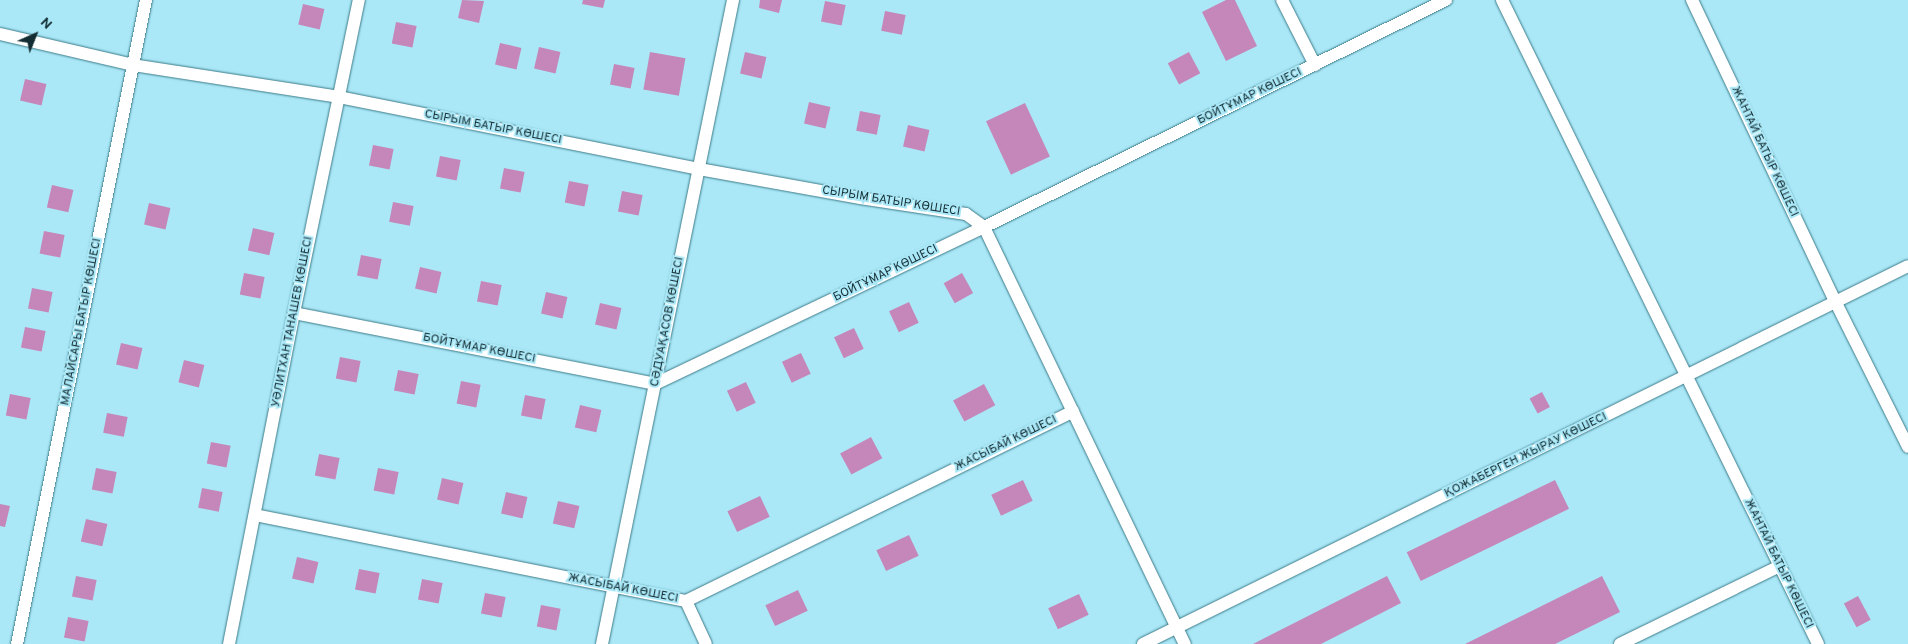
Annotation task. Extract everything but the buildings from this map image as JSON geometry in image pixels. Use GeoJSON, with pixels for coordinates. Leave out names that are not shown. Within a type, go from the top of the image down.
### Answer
{"type":"FeatureCollection","features":[{"type":"Feature","properties":{"kind":"street","name":"МАЛАЙСАРЫ БАТЫР КӨШЕСІ"},"geometry":{"type":"LineString","coordinates":[[17,644],[146,0]]}},
{"type":"Feature","properties":{"kind":"street","name":"УӘЛИТХАН ТАНАШЕВ КӨШЕСІ"},"geometry":{"type":"LineString","coordinates":[[229,644],[256,515],[294,314],[359,0]]}},
{"type":"Feature","properties":{"kind":"street","name":"СӘДУАҚАСОВ КӨШЕСІ"},"geometry":{"type":"LineString","coordinates":[[602,644],[733,0]]}},
{"type":"Feature","properties":{"kind":"street"},"geometry":{"type":"LineString","coordinates":[[1282,0],[1315,66]]}},
{"type":"Feature","properties":{"kind":"street","name":"БОЙТҰМАР КӨШЕСІ"},"geometry":{"type":"LineString","coordinates":[[294,314],[655,384],[984,227],[1446,0]]}},
{"type":"Feature","properties":{"kind":"street","name":"ЖАНТАЙ БАТЫР КӨШЕСІ"},"geometry":{"type":"LineString","coordinates":[[1502,0],[1818,644]]}},
{"type":"Feature","properties":{"kind":"street","name":"ЖАНТАЙ БАТЫР КӨШЕСІ"},"geometry":{"type":"LineString","coordinates":[[1692,0],[1836,303],[1908,447]]}},
{"type":"Feature","properties":{"kind":"street","name":"СЫРЫМ БАТЫР КӨШЕСІ"},"geometry":{"type":"LineString","coordinates":[[0,34],[133,65],[339,97],[699,169],[860,198],[966,214],[984,227]]}},
{"type":"Feature","properties":{"kind":"street"},"geometry":{"type":"LineString","coordinates":[[984,227],[1185,644]]}},
{"type":"Feature","properties":{"kind":"street","name":"ҚОЖАБЕРГЕН ЖЫРАУ КӨШЕСІ"},"geometry":{"type":"LineString","coordinates":[[1143,644],[1908,266]]}},
{"type":"Feature","properties":{"kind":"street","name":"ЖАСЫБАЙ КӨШЕСІ"},"geometry":{"type":"LineString","coordinates":[[256,515],[686,601],[1073,411]]}},
{"type":"Feature","properties":{"kind":"street"},"geometry":{"type":"LineString","coordinates":[[1620,644],[1780,566]]}},
{"type":"Feature","properties":{"kind":"street"},"geometry":{"type":"LineString","coordinates":[[686,601],[706,644]]}}]}
